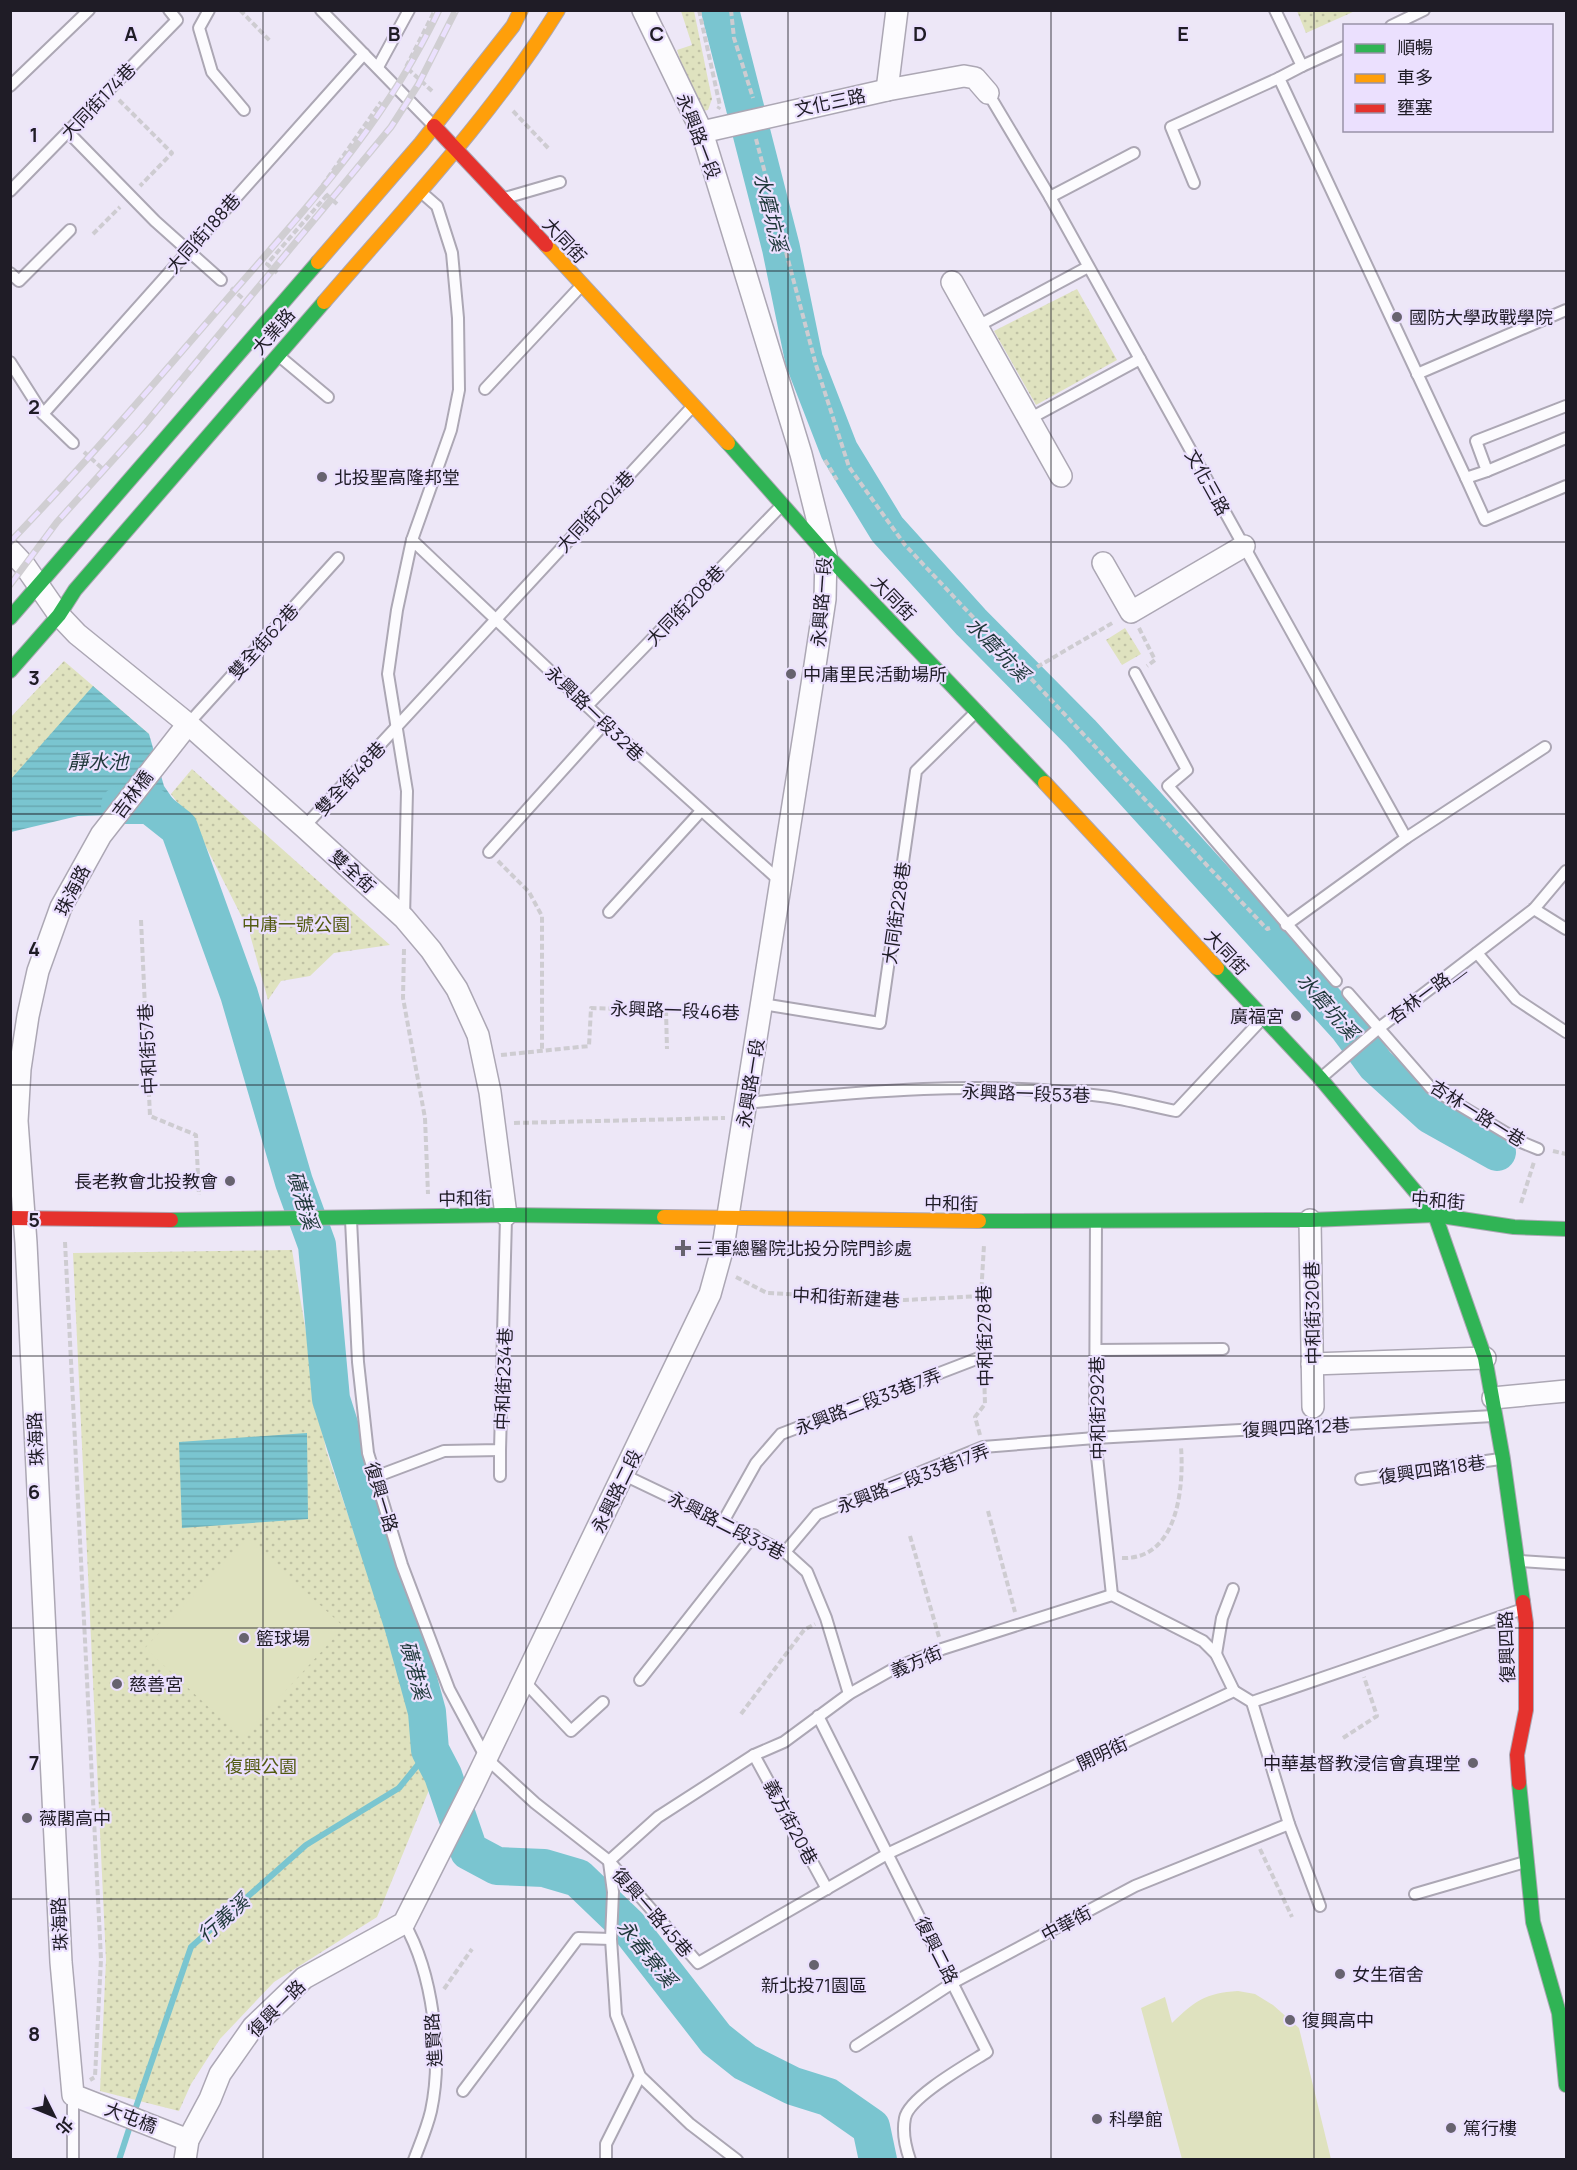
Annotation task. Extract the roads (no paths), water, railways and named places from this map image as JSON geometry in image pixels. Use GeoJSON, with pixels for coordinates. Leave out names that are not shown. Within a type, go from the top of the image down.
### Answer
{"type":"FeatureCollection","features":[{"type":"Feature","properties":{"kind":"street","name":"大業路"},"geometry":{"type":"LineString","coordinates":[[10,618],[434,126],[513,26],[521,10]]}},
{"type":"Feature","properties":{"kind":"street","name":"大業路"},"geometry":{"type":"LineString","coordinates":[[10,671],[59,615],[75,590],[454,150],[540,39],[558,10]]}},
{"type":"Feature","properties":{"kind":"street","name":"永興路一段"},"geometry":{"type":"LineString","coordinates":[[643,10],[707,131],[785,398],[826,554],[825,599],[728,1218]]}},
{"type":"Feature","properties":{"kind":"street","name":"文化三路"},"geometry":{"type":"LineString","coordinates":[[887,90],[897,10]]}},
{"type":"Feature","properties":{"kind":"street","name":"文化三路"},"geometry":{"type":"LineString","coordinates":[[707,131],[761,124],[887,90],[964,76],[975,78],[988,93]]}},
{"type":"Feature","properties":{"kind":"street","name":"大同街"},"geometry":{"type":"LineString","coordinates":[[434,126],[694,404],[826,554],[977,710],[1320,1078],[1435,1215]]}},
{"type":"Feature","properties":{"kind":"street"},"geometry":{"type":"LineString","coordinates":[[952,282],[1061,476]]}},
{"type":"Feature","properties":{"kind":"street"},"geometry":{"type":"LineString","coordinates":[[1103,563],[1131,612],[1244,546]]}},
{"type":"Feature","properties":{"kind":"street","name":"雙全街"},"geometry":{"type":"LineString","coordinates":[[10,550],[59,615],[77,634],[188,724],[304,827],[404,918],[431,950],[457,989],[478,1035],[494,1124],[506,1215]]}},
{"type":"Feature","properties":{"kind":"street","name":"吉林橋"},"geometry":{"type":"LineString","coordinates":[[101,835],[188,724]]}},
{"type":"Feature","properties":{"kind":"street","name":"珠海路"},"geometry":{"type":"LineString","coordinates":[[73,2095],[61,1962],[17,1218],[17,1121],[20,1070],[27,1016],[38,971],[61,907],[101,835]]}},
{"type":"Feature","properties":{"kind":"street","name":"中和街"},"geometry":{"type":"LineString","coordinates":[[17,1218],[200,1220],[506,1215],[985,1221],[1310,1220],[1435,1215],[1514,1227],[1566,1229]]}},
{"type":"Feature","properties":{"kind":"street","name":"復興四路"},"geometry":{"type":"LineString","coordinates":[[1435,1215],[1485,1358],[1503,1459],[1524,1608],[1526,1710],[1517,1755],[1526,1862],[1533,1922],[1558,2013],[1566,2085]]}},
{"type":"Feature","properties":{"kind":"street","name":"永興路二段"},"geometry":{"type":"LineString","coordinates":[[486,1758],[710,1294],[728,1218]]}},
{"type":"Feature","properties":{"kind":"street","name":"中和街320巷"},"geometry":{"type":"LineString","coordinates":[[1310,1220],[1313,1407]]}},
{"type":"Feature","properties":{"kind":"street"},"geometry":{"type":"LineString","coordinates":[[1312,1364],[1485,1358]]}},
{"type":"Feature","properties":{"kind":"street"},"geometry":{"type":"LineString","coordinates":[[1495,1407],[1566,1390]]}},
{"type":"Feature","properties":{"kind":"street"},"geometry":{"type":"LineString","coordinates":[[404,1923],[486,1758]]}},
{"type":"Feature","properties":{"kind":"street","name":"復興一路"},"geometry":{"type":"LineString","coordinates":[[187,2150],[220,2074],[253,2027],[304,1978],[404,1923]]}},
{"type":"Feature","properties":{"kind":"street","name":"大屯橋"},"geometry":{"type":"LineString","coordinates":[[73,2095],[187,2150]]}},
{"type":"Feature","properties":{"kind":"lane"},"geometry":{"type":"LineString","coordinates":[[10,86],[89,10]]}},
{"type":"Feature","properties":{"kind":"lane","name":"大同街174巷"},"geometry":{"type":"LineString","coordinates":[[10,191],[177,20],[169,10]]}},
{"type":"Feature","properties":{"kind":"lane"},"geometry":{"type":"LineString","coordinates":[[209,10],[199,28],[212,72],[244,110]]}},
{"type":"Feature","properties":{"kind":"lane","name":"大同街"},"geometry":{"type":"LineString","coordinates":[[321,10],[434,126]]}},
{"type":"Feature","properties":{"kind":"lane"},"geometry":{"type":"LineString","coordinates":[[378,68],[409,10]]}},
{"type":"Feature","properties":{"kind":"lane"},"geometry":{"type":"LineString","coordinates":[[1275,10],[1302,66]]}},
{"type":"Feature","properties":{"kind":"lane"},"geometry":{"type":"LineString","coordinates":[[1395,24],[1424,10]]}},
{"type":"Feature","properties":{"kind":"lane"},"geometry":{"type":"LineString","coordinates":[[1194,183],[1171,127],[1343,47]]}},
{"type":"Feature","properties":{"kind":"lane","name":"大同街188巷"},"geometry":{"type":"LineString","coordinates":[[43,414],[364,54]]}},
{"type":"Feature","properties":{"kind":"lane"},"geometry":{"type":"LineString","coordinates":[[1279,78],[1485,520],[1566,486]]}},
{"type":"Feature","properties":{"kind":"lane","name":"文化三路"},"geometry":{"type":"LineString","coordinates":[[988,93],[1050,197],[1407,838]]}},
{"type":"Feature","properties":{"kind":"lane"},"geometry":{"type":"LineString","coordinates":[[68,132],[130,196],[221,280]]}},
{"type":"Feature","properties":{"kind":"lane"},"geometry":{"type":"LineString","coordinates":[[1050,197],[1134,153]]}},
{"type":"Feature","properties":{"kind":"lane"},"geometry":{"type":"LineString","coordinates":[[502,198],[560,182]]}},
{"type":"Feature","properties":{"kind":"lane"},"geometry":{"type":"LineString","coordinates":[[404,918],[407,791],[395,730],[388,674],[397,610],[412,540],[451,430],[459,390],[458,318],[452,253],[437,206],[420,191]]}},
{"type":"Feature","properties":{"kind":"lane"},"geometry":{"type":"LineString","coordinates":[[10,273],[19,281],[70,230]]}},
{"type":"Feature","properties":{"kind":"lane"},"geometry":{"type":"LineString","coordinates":[[976,327],[1088,267]]}},
{"type":"Feature","properties":{"kind":"lane"},"geometry":{"type":"LineString","coordinates":[[485,389],[582,285]]}},
{"type":"Feature","properties":{"kind":"lane"},"geometry":{"type":"LineString","coordinates":[[1417,374],[1566,310]]}},
{"type":"Feature","properties":{"kind":"lane"},"geometry":{"type":"LineString","coordinates":[[277,354],[327,397]]}},
{"type":"Feature","properties":{"kind":"lane"},"geometry":{"type":"LineString","coordinates":[[1029,419],[1140,359]]}},
{"type":"Feature","properties":{"kind":"lane"},"geometry":{"type":"LineString","coordinates":[[10,362],[43,414],[74,442]]}},
{"type":"Feature","properties":{"kind":"lane","name":"大同街204巷"},"geometry":{"type":"LineString","coordinates":[[395,730],[496,617],[694,404]]}},
{"type":"Feature","properties":{"kind":"lane"},"geometry":{"type":"LineString","coordinates":[[1487,471],[1476,441],[1566,405]]}},
{"type":"Feature","properties":{"kind":"lane"},"geometry":{"type":"LineString","coordinates":[[1466,478],[1566,438]]}},
{"type":"Feature","properties":{"kind":"lane","name":"大同街208巷"},"geometry":{"type":"LineString","coordinates":[[587,706],[783,504]]}},
{"type":"Feature","properties":{"kind":"lane","name":"永興路一段32巷"},"geometry":{"type":"LineString","coordinates":[[412,540],[496,617],[604,723],[781,882]]}},
{"type":"Feature","properties":{"kind":"lane","name":"雙全街62巷"},"geometry":{"type":"LineString","coordinates":[[188,724],[338,558]]}},
{"type":"Feature","properties":{"kind":"lane"},"geometry":{"type":"LineString","coordinates":[[1135,673],[1187,770],[1168,786],[1336,981]]}},
{"type":"Feature","properties":{"kind":"lane","name":"大同街228巷"},"geometry":{"type":"LineString","coordinates":[[762,1008],[880,1023],[916,771],[977,710]]}},
{"type":"Feature","properties":{"kind":"lane"},"geometry":{"type":"LineString","coordinates":[[489,852],[604,723]]}},
{"type":"Feature","properties":{"kind":"lane","name":"雙全街48巷"},"geometry":{"type":"LineString","coordinates":[[304,827],[395,730]]}},
{"type":"Feature","properties":{"kind":"lane"},"geometry":{"type":"LineString","coordinates":[[1286,925],[1407,838],[1545,747]]}},
{"type":"Feature","properties":{"kind":"lane"},"geometry":{"type":"LineString","coordinates":[[609,912],[701,811]]}},
{"type":"Feature","properties":{"kind":"lane","name":"杏林一路＿"},"geometry":{"type":"LineString","coordinates":[[1320,1078],[1379,1028],[1534,909],[1566,871]]}},
{"type":"Feature","properties":{"kind":"lane"},"geometry":{"type":"LineString","coordinates":[[1534,909],[1566,929]]}},
{"type":"Feature","properties":{"kind":"lane"},"geometry":{"type":"LineString","coordinates":[[1477,953],[1516,999],[1566,1032]]}},
{"type":"Feature","properties":{"kind":"lane","name":"杏林一路一巷"},"geometry":{"type":"LineString","coordinates":[[1348,993],[1431,1088],[1521,1142],[1538,1149]]}},
{"type":"Feature","properties":{"kind":"lane","name":"永興路一段53巷"},"geometry":{"type":"LineString","coordinates":[[745,1110],[840,1093],[1002,1088],[1101,1096],[1176,1111],[1263,1018]]}},
{"type":"Feature","properties":{"kind":"lane","name":"中和街234巷"},"geometry":{"type":"LineString","coordinates":[[375,1476],[444,1451],[500,1450],[506,1215]]}},
{"type":"Feature","properties":{"kind":"lane","name":"復興一路"},"geometry":{"type":"LineString","coordinates":[[351,1217],[358,1362],[368,1453],[402,1565],[449,1689],[486,1758],[535,1803],[609,1861]]}},
{"type":"Feature","properties":{"kind":"lane","name":"中和街292巷"},"geometry":{"type":"LineString","coordinates":[[1096,1219],[1095,1438],[1112,1595]]}},
{"type":"Feature","properties":{"kind":"lane"},"geometry":{"type":"LineString","coordinates":[[1096,1350],[1223,1349]]}},
{"type":"Feature","properties":{"kind":"lane","name":"永興路二段33巷7弄"},"geometry":{"type":"LineString","coordinates":[[724,1520],[756,1463],[782,1434],[984,1356]]}},
{"type":"Feature","properties":{"kind":"lane","name":"復興四路12巷"},"geometry":{"type":"LineString","coordinates":[[1095,1438],[1180,1434],[1495,1407]]}},
{"type":"Feature","properties":{"kind":"lane","name":"永興路二段33巷17弄"},"geometry":{"type":"LineString","coordinates":[[786,1551],[817,1514],[983,1447],[1095,1438]]}},
{"type":"Feature","properties":{"kind":"lane"},"geometry":{"type":"LineString","coordinates":[[500,1450],[501,1476]]}},
{"type":"Feature","properties":{"kind":"lane","name":"復興四路18巷"},"geometry":{"type":"LineString","coordinates":[[1361,1479],[1503,1459]]}},
{"type":"Feature","properties":{"kind":"lane","name":"永興路二段33巷"},"geometry":{"type":"LineString","coordinates":[[624,1475],[786,1551],[807,1572],[826,1618],[849,1694]]}},
{"type":"Feature","properties":{"kind":"lane"},"geometry":{"type":"LineString","coordinates":[[640,1680],[754,1535]]}},
{"type":"Feature","properties":{"kind":"lane"},"geometry":{"type":"LineString","coordinates":[[1517,1561],[1566,1564]]}},
{"type":"Feature","properties":{"kind":"lane"},"geometry":{"type":"LineString","coordinates":[[1216,1654],[1222,1618],[1233,1589]]}},
{"type":"Feature","properties":{"kind":"lane"},"geometry":{"type":"LineString","coordinates":[[1112,1595],[1203,1641],[1216,1654],[1234,1691],[1252,1702],[1289,1824],[1320,1906]]}},
{"type":"Feature","properties":{"kind":"lane","name":"義方街"},"geometry":{"type":"LineString","coordinates":[[609,1861],[658,1817],[754,1755],[784,1742],[849,1694],[895,1668],[942,1649],[1112,1595]]}},
{"type":"Feature","properties":{"kind":"lane"},"geometry":{"type":"LineString","coordinates":[[1252,1702],[1524,1608]]}},
{"type":"Feature","properties":{"kind":"lane"},"geometry":{"type":"LineString","coordinates":[[524,1681],[571,1731],[603,1702]]}},
{"type":"Feature","properties":{"kind":"lane","name":"開明街"},"geometry":{"type":"LineString","coordinates":[[698,1963],[889,1853],[1234,1691]]}},
{"type":"Feature","properties":{"kind":"lane","name":"復興二路"},"geometry":{"type":"LineString","coordinates":[[818,1716],[954,1982],[987,2052],[915,2101],[905,2116],[904,2140],[910,2160]]}},
{"type":"Feature","properties":{"kind":"lane","name":"義方街20巷"},"geometry":{"type":"LineString","coordinates":[[754,1755],[827,1889]]}},
{"type":"Feature","properties":{"kind":"lane","name":"中華街"},"geometry":{"type":"LineString","coordinates":[[856,2046],[954,1982],[1135,1886],[1289,1824]]}},
{"type":"Feature","properties":{"kind":"lane"},"geometry":{"type":"LineString","coordinates":[[609,1861],[613,1892],[611,1939],[616,2015],[640,2076],[690,2124],[737,2160]]}},
{"type":"Feature","properties":{"kind":"lane","name":"復興一路45巷"},"geometry":{"type":"LineString","coordinates":[[609,1861],[698,1963]]}},
{"type":"Feature","properties":{"kind":"lane"},"geometry":{"type":"LineString","coordinates":[[1415,1894],[1526,1862]]}},
{"type":"Feature","properties":{"kind":"lane","name":"進賢路"},"geometry":{"type":"LineString","coordinates":[[404,1923],[417,1947],[428,1984],[436,2069],[431,2112],[414,2160]]}},
{"type":"Feature","properties":{"kind":"lane"},"geometry":{"type":"LineString","coordinates":[[463,2091],[578,1938],[611,1939]]}},
{"type":"Feature","properties":{"kind":"lane"},"geometry":{"type":"LineString","coordinates":[[606,2160],[606,2144],[640,2076]]}},
{"type":"Feature","properties":{"kind":"lane"},"geometry":{"type":"LineString","coordinates":[[73,2095],[73,2160]]}},
{"type":"Feature","properties":{"kind":"water","name":"靜水池"},"geometry":{"type":"Polygon","coordinates":[[[93,686],[149,734],[164,786],[177,805],[159,826],[143,814],[78,816],[11,832],[11,779],[93,686]]]}},
{"type":"Feature","properties":{"kind":"water"},"geometry":{"type":"Polygon","coordinates":[[[307,1433],[308,1519],[182,1528],[179,1442],[307,1433]]]}},
{"type":"Feature","properties":{"kind":"waterway","name":"水磨坑溪"},"geometry":{"type":"LineString","coordinates":[[720,10],[781,248],[804,360],[839,450],[887,529],[971,622],[1081,733],[1348,1027],[1376,1065],[1431,1115],[1497,1152]]}},
{"type":"Feature","properties":{"kind":"waterway","name":"磺港溪"},"geometry":{"type":"LineString","coordinates":[[120,805],[150,805],[179,828],[239,994],[294,1182],[317,1245],[331,1399],[404,1628],[427,1712],[430,1750],[443,1775],[469,1851],[497,1866],[544,1868],[578,1878],[628,1926],[716,2039],[745,2062],[793,2086],[828,2097],[871,2127],[878,2160]]}},
{"type":"Feature","properties":{"kind":"waterway","name":"行義溪"},"geometry":{"type":"LineString","coordinates":[[134,2113],[191,1947],[306,1845],[399,1788],[430,1750]]}},
{"type":"Feature","properties":{"kind":"waterway","name":"行義溪"},"geometry":{"type":"LineString","coordinates":[[119,2160],[131,2123]]}},
{"type":"Feature","properties":{"kind":"railway"},"geometry":{"type":"LineString","coordinates":[[10,542],[144,395],[312,201],[394,91],[439,10]]}},
{"type":"Feature","properties":{"kind":"railway"},"geometry":{"type":"LineString","coordinates":[[10,585],[57,522],[141,429],[391,127],[418,85],[456,10]]}},
{"type":"Feature","properties":{"kind":"place","name":"國防大學政戰學院"},"geometry":{"type":"Point","coordinates":[1397,317]}},
{"type":"Feature","properties":{"kind":"place","name":"北投聖高隆邦堂"},"geometry":{"type":"Point","coordinates":[322,477]}},
{"type":"Feature","properties":{"kind":"place","name":"中庸里民活動場所"},"geometry":{"type":"Point","coordinates":[791,674]}},
{"type":"Feature","properties":{"kind":"place","name":"廣福宮"},"geometry":{"type":"Point","coordinates":[1296,1016]}},
{"type":"Feature","properties":{"kind":"place","name":"長老教會北投教會"},"geometry":{"type":"Point","coordinates":[230,1181]}},
{"type":"Feature","properties":{"kind":"place","name":"三軍總醫院北投分院門診處"},"geometry":{"type":"Point","coordinates":[683,1248]}},
{"type":"Feature","properties":{"kind":"place","name":"籃球場"},"geometry":{"type":"Point","coordinates":[244,1638]}},
{"type":"Feature","properties":{"kind":"place","name":"慈善宮"},"geometry":{"type":"Point","coordinates":[117,1684]}},
{"type":"Feature","properties":{"kind":"place","name":"中華基督教浸信會真理堂"},"geometry":{"type":"Point","coordinates":[1473,1763]}},
{"type":"Feature","properties":{"kind":"place","name":"薇閣高中"},"geometry":{"type":"Point","coordinates":[27,1818]}},
{"type":"Feature","properties":{"kind":"place","name":"新北投71園區"},"geometry":{"type":"Point","coordinates":[814,1965]}},
{"type":"Feature","properties":{"kind":"place","name":"女生宿舍"},"geometry":{"type":"Point","coordinates":[1340,1974]}},
{"type":"Feature","properties":{"kind":"place","name":"復興高中"},"geometry":{"type":"Point","coordinates":[1290,2020]}},
{"type":"Feature","properties":{"kind":"place","name":"科學館"},"geometry":{"type":"Point","coordinates":[1097,2119]}},
{"type":"Feature","properties":{"kind":"place","name":"篤行樓"},"geometry":{"type":"Point","coordinates":[1451,2128]}},
{"type":"Feature","properties":{"kind":"park label","name":"中庸一號公園"},"geometry":{"type":"Point","coordinates":[296,924]}},
{"type":"Feature","properties":{"kind":"park label","name":"復興公園"},"geometry":{"type":"Point","coordinates":[261,1766]}},
{"type":"Feature","properties":{"kind":"water label","name":"永春寮溪"},"geometry":{"type":"Point","coordinates":[647,1953]}}]}
